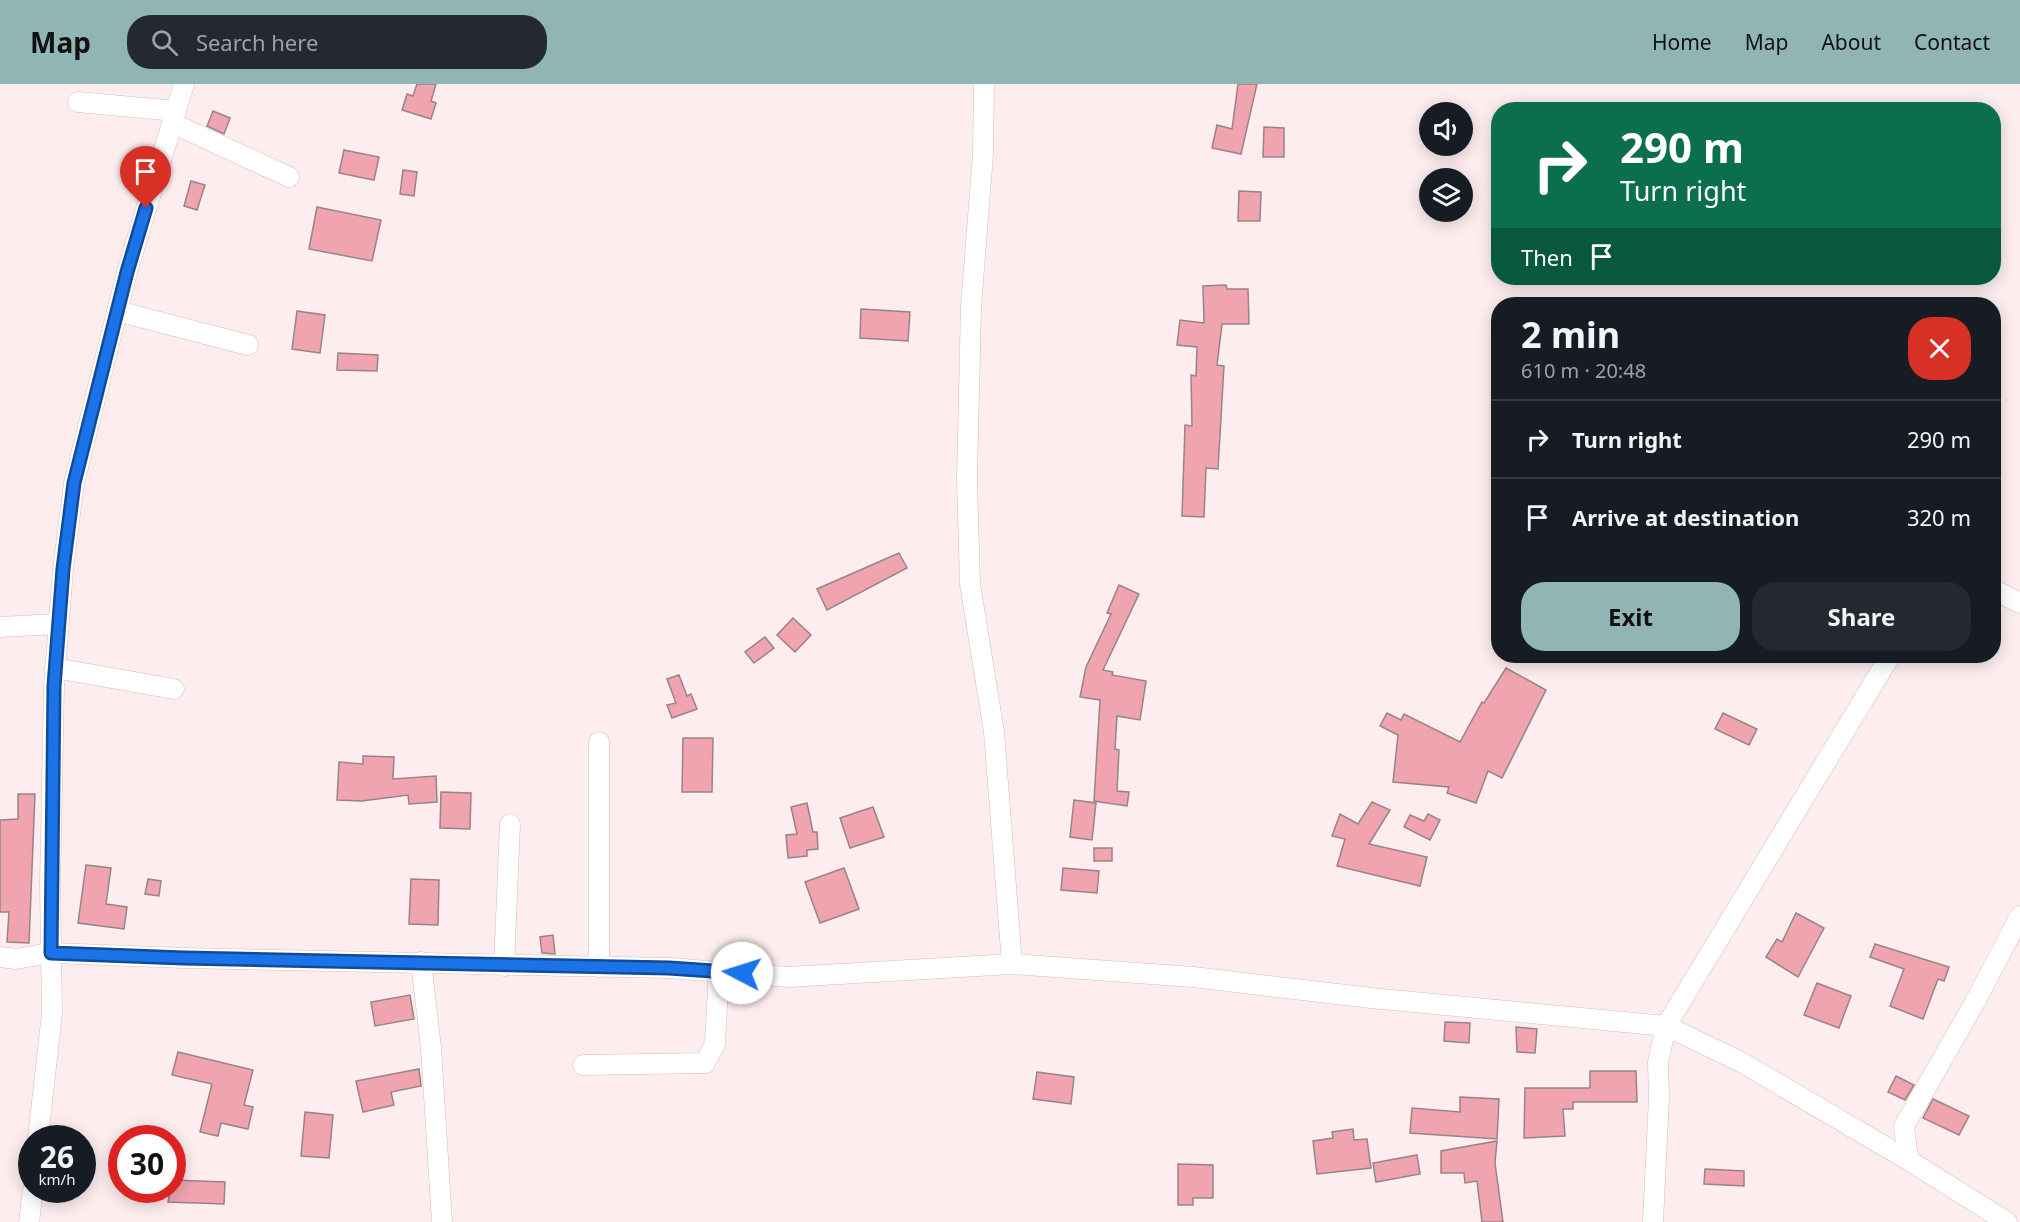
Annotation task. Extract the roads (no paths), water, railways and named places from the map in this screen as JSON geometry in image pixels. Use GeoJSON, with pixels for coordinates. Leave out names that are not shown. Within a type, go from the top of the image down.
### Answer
{"type":"FeatureCollection","features":[{"type":"Feature","properties":{"kind":"street"},"geometry":{"type":"LineString","coordinates":[[39,1125],[52,1013],[55,668],[74,483],[117,311],[184,84]]}},
{"type":"Feature","properties":{"kind":"street"},"geometry":{"type":"LineString","coordinates":[[984,84],[983,153],[971,307],[967,478],[970,584],[994,732],[1012,964]]}},
{"type":"Feature","properties":{"kind":"street"},"geometry":{"type":"LineString","coordinates":[[78,102],[174,117],[289,177]]}},
{"type":"Feature","properties":{"kind":"street"},"geometry":{"type":"LineString","coordinates":[[117,311],[248,345]]}},
{"type":"Feature","properties":{"kind":"street"},"geometry":{"type":"LineString","coordinates":[[2001,594],[2020,603]]}},
{"type":"Feature","properties":{"kind":"street"},"geometry":{"type":"LineString","coordinates":[[0,627],[58,624]]}},
{"type":"Feature","properties":{"kind":"street"},"geometry":{"type":"LineString","coordinates":[[1653,1222],[1659,1097],[1658,1062],[1666,1026],[1886,663]]}},
{"type":"Feature","properties":{"kind":"street"},"geometry":{"type":"LineString","coordinates":[[55,668],[174,689]]}},
{"type":"Feature","properties":{"kind":"street"},"geometry":{"type":"LineString","coordinates":[[599,742],[599,967]]}},
{"type":"Feature","properties":{"kind":"street"},"geometry":{"type":"LineString","coordinates":[[504,966],[510,824]]}},
{"type":"Feature","properties":{"kind":"street"},"geometry":{"type":"LineString","coordinates":[[1908,1160],[1904,1126],[1975,1002],[2020,916]]}},
{"type":"Feature","properties":{"kind":"street"},"geometry":{"type":"LineString","coordinates":[[0,957],[16,959],[51,953],[421,962],[719,971],[788,977],[1012,964],[1193,977],[1371,998],[1666,1026],[1741,1062],[1908,1160],[2007,1222]]}},
{"type":"Feature","properties":{"kind":"street"},"geometry":{"type":"LineString","coordinates":[[421,962],[431,1048],[442,1222]]}},
{"type":"Feature","properties":{"kind":"street"},"geometry":{"type":"LineString","coordinates":[[583,1065],[705,1063],[715,1044],[719,971]]}},
{"type":"Feature","properties":{"kind":"street"},"geometry":{"type":"LineString","coordinates":[[29,1222],[31,1203]]}}]}
